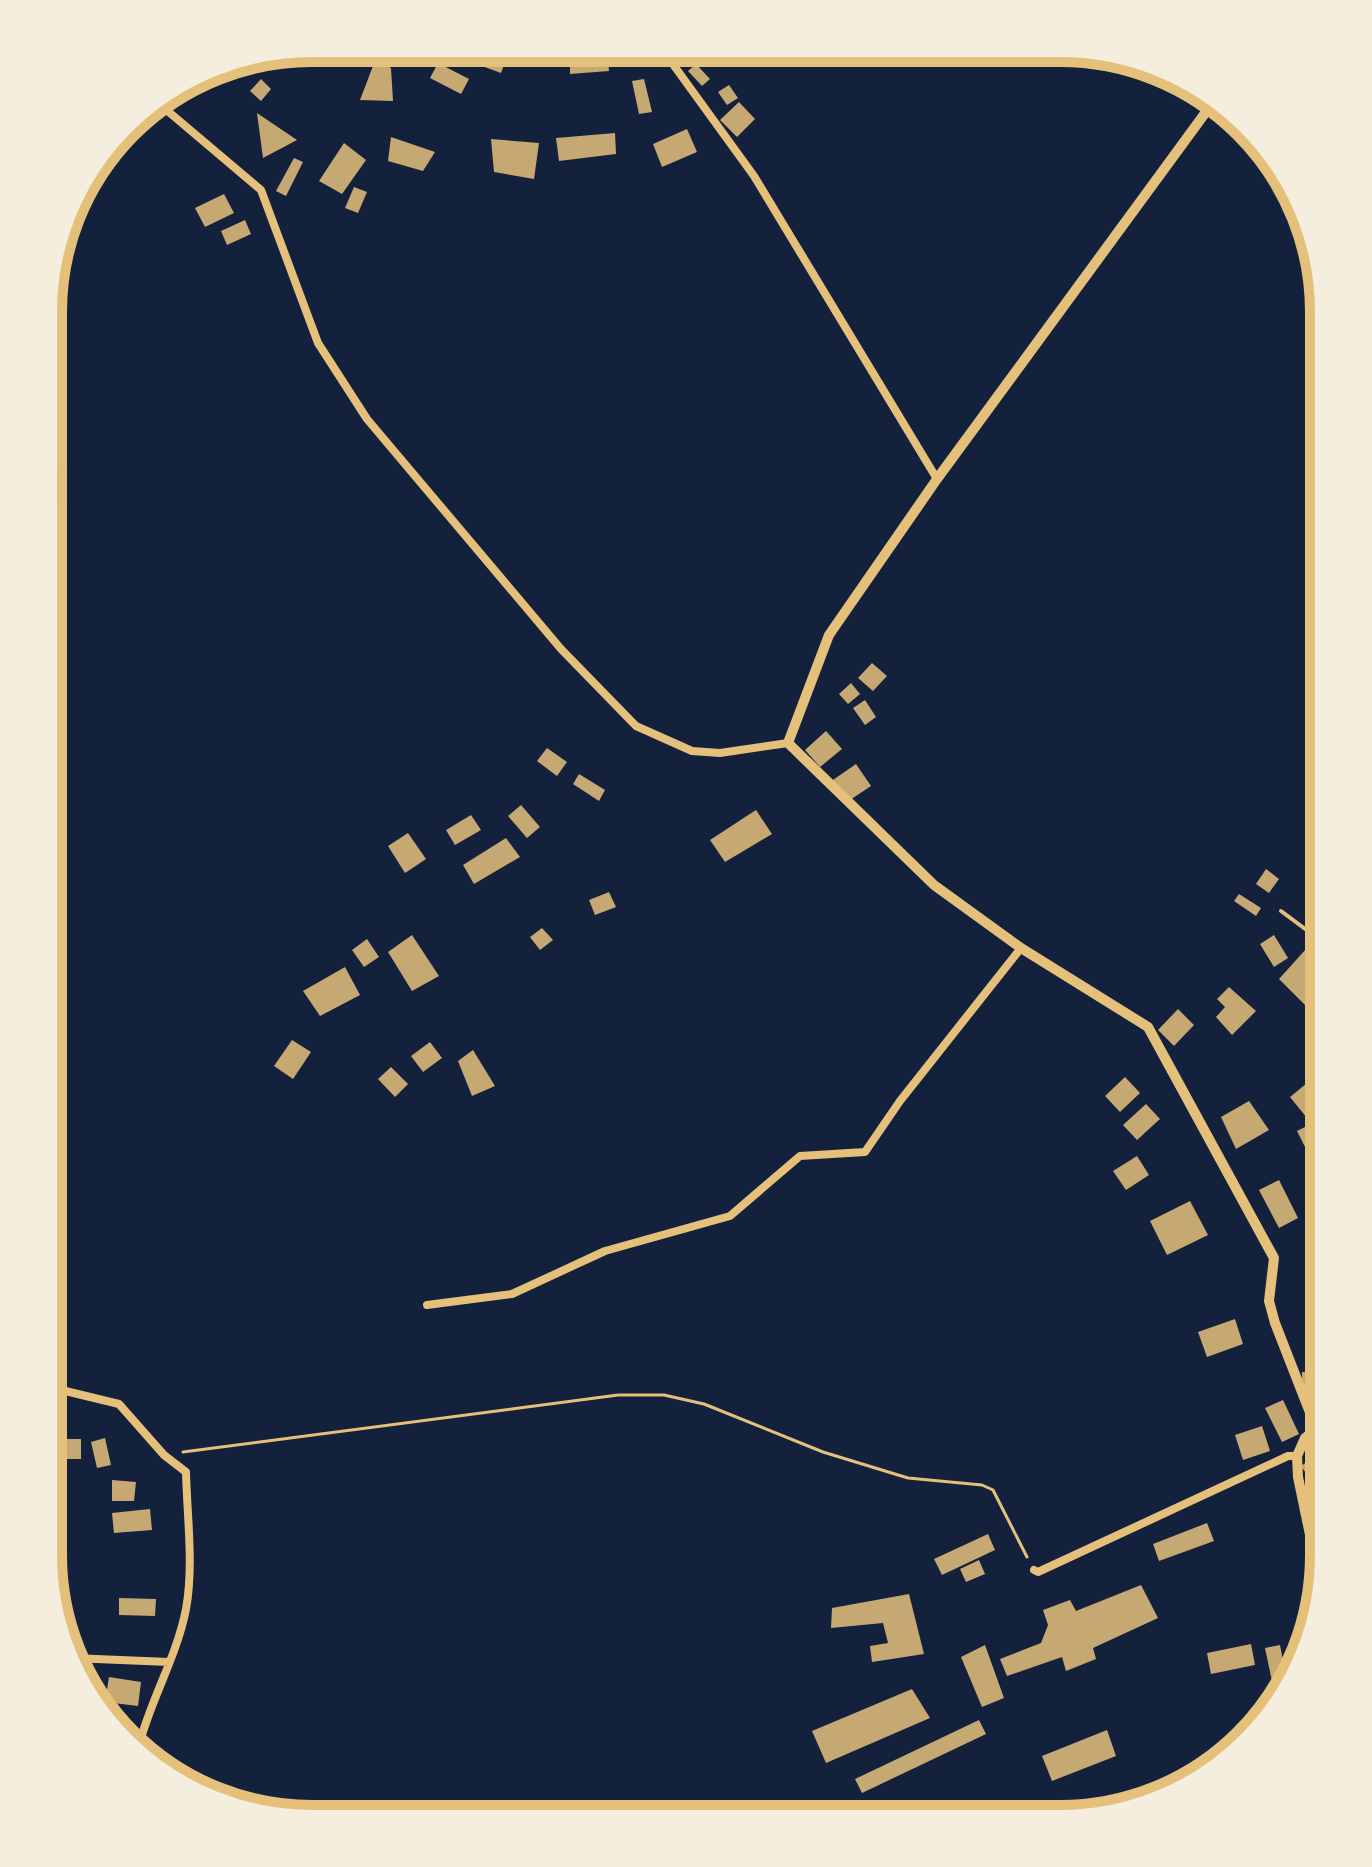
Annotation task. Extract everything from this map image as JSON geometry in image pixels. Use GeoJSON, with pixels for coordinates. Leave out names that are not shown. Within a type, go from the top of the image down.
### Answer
{"type":"FeatureCollection","features":[{"type":"Feature","properties":{"kind":"street"},"geometry":{"type":"LineString","coordinates":[[671,62],[754,176],[937,479]]}},
{"type":"Feature","properties":{"kind":"street"},"geometry":{"type":"LineString","coordinates":[[166,109],[261,190],[318,343],[367,419],[561,649],[636,726],[692,751],[720,753],[788,743]]}},
{"type":"Feature","properties":{"kind":"street"},"geometry":{"type":"LineString","coordinates":[[788,743],[829,635],[937,479],[1207,110]]}},
{"type":"Feature","properties":{"kind":"street"},"geometry":{"type":"LineString","coordinates":[[788,743],[934,885],[1021,948],[1148,1027],[1274,1258],[1269,1301],[1275,1323],[1309,1400]]}},
{"type":"Feature","properties":{"kind":"street"},"geometry":{"type":"LineString","coordinates":[[427,1305],[512,1294],[605,1251],[730,1216],[800,1156],[865,1152],[900,1101],[1021,948]]}},
{"type":"Feature","properties":{"kind":"street"},"geometry":{"type":"LineString","coordinates":[[62,1390],[119,1404],[164,1455],[186,1472],[186,1609],[141,1737]]}},
{"type":"Feature","properties":{"kind":"street"},"geometry":{"type":"LineString","coordinates":[[1309,1434],[1297,1456],[1309,1530]]}},
{"type":"Feature","properties":{"kind":"street"},"geometry":{"type":"LineString","coordinates":[[1034,1570],[1038,1572],[1288,1456],[1297,1456]]}},
{"type":"Feature","properties":{"kind":"street"},"geometry":{"type":"LineString","coordinates":[[85,1659],[169,1662]]}},
{"type":"Feature","properties":{"kind":"lane"},"geometry":{"type":"LineString","coordinates":[[1281,911],[1310,932]]}},
{"type":"Feature","properties":{"kind":"path"},"geometry":{"type":"LineString","coordinates":[[164,1455],[618,1395],[664,1395],[704,1404],[823,1452],[908,1478],[982,1485],[993,1490],[1034,1570]]}},
{"type":"Feature","properties":{"kind":"building"},"geometry":{"type":"Polygon","coordinates":[[[374,62],[382,62],[391,68],[393,101],[360,100],[374,62]]]}},
{"type":"Feature","properties":{"kind":"building"},"geometry":{"type":"Polygon","coordinates":[[[483,62],[505,62],[501,73],[482,66],[483,62]]]}},
{"type":"Feature","properties":{"kind":"building"},"geometry":{"type":"Polygon","coordinates":[[[570,62],[608,62],[609,71],[570,74],[570,62]]]}},
{"type":"Feature","properties":{"kind":"building"},"geometry":{"type":"Polygon","coordinates":[[[438,63],[469,79],[461,94],[430,78],[438,63]]]}},
{"type":"Feature","properties":{"kind":"building"},"geometry":{"type":"Polygon","coordinates":[[[696,64],[710,79],[702,86],[688,71],[696,64]]]}},
{"type":"Feature","properties":{"kind":"building"},"geometry":{"type":"Polygon","coordinates":[[[261,79],[271,89],[261,101],[250,91],[261,79]]]}},
{"type":"Feature","properties":{"kind":"building"},"geometry":{"type":"Polygon","coordinates":[[[644,79],[652,112],[639,114],[632,81],[644,79]]]}},
{"type":"Feature","properties":{"kind":"building"},"geometry":{"type":"Polygon","coordinates":[[[729,85],[738,98],[727,105],[718,92],[729,85]]]}},
{"type":"Feature","properties":{"kind":"building"},"geometry":{"type":"Polygon","coordinates":[[[739,102],[755,119],[737,137],[720,120],[739,102]]]}},
{"type":"Feature","properties":{"kind":"building"},"geometry":{"type":"Polygon","coordinates":[[[257,113],[297,140],[263,158],[257,113]]]}},
{"type":"Feature","properties":{"kind":"building"},"geometry":{"type":"Polygon","coordinates":[[[687,129],[697,152],[662,167],[653,144],[687,129]]]}},
{"type":"Feature","properties":{"kind":"building"},"geometry":{"type":"Polygon","coordinates":[[[615,133],[616,154],[559,161],[556,138],[615,133]]]}},
{"type":"Feature","properties":{"kind":"building"},"geometry":{"type":"Polygon","coordinates":[[[391,137],[435,152],[423,171],[388,161],[391,137]]]}},
{"type":"Feature","properties":{"kind":"building"},"geometry":{"type":"Polygon","coordinates":[[[491,139],[539,143],[534,179],[494,172],[491,139]]]}},
{"type":"Feature","properties":{"kind":"building"},"geometry":{"type":"Polygon","coordinates":[[[344,143],[366,160],[342,194],[319,181],[344,143]]]}},
{"type":"Feature","properties":{"kind":"building"},"geometry":{"type":"Polygon","coordinates":[[[294,158],[303,162],[286,196],[276,191],[294,158]]]}},
{"type":"Feature","properties":{"kind":"building"},"geometry":{"type":"Polygon","coordinates":[[[354,187],[367,192],[358,213],[345,208],[354,187]]]}},
{"type":"Feature","properties":{"kind":"building"},"geometry":{"type":"Polygon","coordinates":[[[224,194],[234,213],[205,227],[195,208],[224,194]]]}},
{"type":"Feature","properties":{"kind":"building"},"geometry":{"type":"Polygon","coordinates":[[[245,220],[251,234],[227,245],[221,231],[245,220]]]}},
{"type":"Feature","properties":{"kind":"building"},"geometry":{"type":"Polygon","coordinates":[[[872,663],[887,676],[873,691],[858,678],[872,663]]]}},
{"type":"Feature","properties":{"kind":"building"},"geometry":{"type":"Polygon","coordinates":[[[851,683],[860,694],[848,704],[839,694],[851,683]]]}},
{"type":"Feature","properties":{"kind":"building"},"geometry":{"type":"Polygon","coordinates":[[[865,700],[876,717],[865,725],[853,708],[865,700]]]}},
{"type":"Feature","properties":{"kind":"building"},"geometry":{"type":"Polygon","coordinates":[[[826,731],[842,749],[820,767],[805,750],[826,731]]]}},
{"type":"Feature","properties":{"kind":"building"},"geometry":{"type":"Polygon","coordinates":[[[547,748],[567,762],[557,776],[537,761],[547,748]]]}},
{"type":"Feature","properties":{"kind":"building"},"geometry":{"type":"Polygon","coordinates":[[[856,764],[871,786],[844,804],[830,782],[856,764]]]}},
{"type":"Feature","properties":{"kind":"building"},"geometry":{"type":"Polygon","coordinates":[[[579,774],[605,790],[599,801],[573,784],[579,774]]]}},
{"type":"Feature","properties":{"kind":"building"},"geometry":{"type":"Polygon","coordinates":[[[521,805],[540,827],[527,838],[508,816],[521,805]]]}},
{"type":"Feature","properties":{"kind":"building"},"geometry":{"type":"Polygon","coordinates":[[[756,810],[772,834],[725,862],[710,840],[756,810]]]}},
{"type":"Feature","properties":{"kind":"building"},"geometry":{"type":"Polygon","coordinates":[[[471,815],[481,830],[455,845],[446,830],[471,815]]]}},
{"type":"Feature","properties":{"kind":"building"},"geometry":{"type":"Polygon","coordinates":[[[408,833],[426,859],[405,873],[388,846],[408,833]]]}},
{"type":"Feature","properties":{"kind":"building"},"geometry":{"type":"Polygon","coordinates":[[[506,838],[520,857],[474,884],[463,865],[506,838]]]}},
{"type":"Feature","properties":{"kind":"building"},"geometry":{"type":"Polygon","coordinates":[[[1266,869],[1279,879],[1269,893],[1256,884],[1266,869]]]}},
{"type":"Feature","properties":{"kind":"building"},"geometry":{"type":"Polygon","coordinates":[[[609,892],[616,907],[595,915],[589,900],[609,892]]]}},
{"type":"Feature","properties":{"kind":"building"},"geometry":{"type":"Polygon","coordinates":[[[1239,894],[1261,908],[1256,916],[1234,901],[1239,894]]]}},
{"type":"Feature","properties":{"kind":"building"},"geometry":{"type":"Polygon","coordinates":[[[542,928],[553,940],[540,950],[530,937],[542,928]]]}},
{"type":"Feature","properties":{"kind":"building"},"geometry":{"type":"Polygon","coordinates":[[[412,935],[439,976],[412,991],[388,952],[412,935]]]}},
{"type":"Feature","properties":{"kind":"building"},"geometry":{"type":"Polygon","coordinates":[[[1274,935],[1288,958],[1274,967],[1260,944],[1274,935]]]}},
{"type":"Feature","properties":{"kind":"building"},"geometry":{"type":"Polygon","coordinates":[[[367,939],[379,957],[364,967],[352,950],[367,939]]]}},
{"type":"Feature","properties":{"kind":"building"},"geometry":{"type":"Polygon","coordinates":[[[1306,949],[1309,952],[1309,1009],[1279,979],[1306,949]]]}},
{"type":"Feature","properties":{"kind":"building"},"geometry":{"type":"Polygon","coordinates":[[[345,967],[360,995],[320,1016],[303,991],[345,967]]]}},
{"type":"Feature","properties":{"kind":"building"},"geometry":{"type":"Polygon","coordinates":[[[1229,987],[1256,1011],[1232,1035],[1216,1017],[1225,1007],[1217,999],[1229,987]]]}},
{"type":"Feature","properties":{"kind":"building"},"geometry":{"type":"Polygon","coordinates":[[[1178,1009],[1194,1025],[1174,1046],[1158,1030],[1178,1009]]]}},
{"type":"Feature","properties":{"kind":"building"},"geometry":{"type":"Polygon","coordinates":[[[292,1040],[311,1052],[293,1079],[274,1066],[292,1040]]]}},
{"type":"Feature","properties":{"kind":"building"},"geometry":{"type":"Polygon","coordinates":[[[430,1042],[442,1058],[423,1072],[411,1056],[430,1042]]]}},
{"type":"Feature","properties":{"kind":"building"},"geometry":{"type":"Polygon","coordinates":[[[473,1050],[495,1086],[472,1096],[458,1061],[473,1050]]]}},
{"type":"Feature","properties":{"kind":"building"},"geometry":{"type":"Polygon","coordinates":[[[391,1067],[408,1084],[395,1097],[378,1079],[391,1067]]]}},
{"type":"Feature","properties":{"kind":"building"},"geometry":{"type":"Polygon","coordinates":[[[1125,1077],[1140,1093],[1120,1112],[1105,1096],[1125,1077]]]}},
{"type":"Feature","properties":{"kind":"building"},"geometry":{"type":"Polygon","coordinates":[[[1307,1083],[1309,1116],[1307,1118],[1290,1097],[1307,1083]]]}},
{"type":"Feature","properties":{"kind":"building"},"geometry":{"type":"Polygon","coordinates":[[[1249,1101],[1269,1130],[1236,1149],[1221,1117],[1249,1101]]]}},
{"type":"Feature","properties":{"kind":"building"},"geometry":{"type":"Polygon","coordinates":[[[1146,1104],[1160,1119],[1137,1140],[1123,1125],[1146,1104]]]}},
{"type":"Feature","properties":{"kind":"building"},"geometry":{"type":"Polygon","coordinates":[[[1309,1125],[1309,1147],[1306,1149],[1297,1131],[1309,1125]]]}},
{"type":"Feature","properties":{"kind":"building"},"geometry":{"type":"Polygon","coordinates":[[[1137,1156],[1149,1175],[1126,1190],[1113,1171],[1137,1156]]]}},
{"type":"Feature","properties":{"kind":"building"},"geometry":{"type":"Polygon","coordinates":[[[1279,1180],[1298,1218],[1279,1228],[1259,1190],[1279,1180]]]}},
{"type":"Feature","properties":{"kind":"building"},"geometry":{"type":"Polygon","coordinates":[[[1190,1201],[1208,1235],[1167,1255],[1150,1221],[1190,1201]]]}},
{"type":"Feature","properties":{"kind":"building"},"geometry":{"type":"Polygon","coordinates":[[[1235,1319],[1243,1344],[1207,1357],[1198,1332],[1235,1319]]]}},
{"type":"Feature","properties":{"kind":"building"},"geometry":{"type":"Polygon","coordinates":[[[1309,1371],[1309,1391],[1302,1391],[1302,1372],[1309,1371]]]}},
{"type":"Feature","properties":{"kind":"building"},"geometry":{"type":"Polygon","coordinates":[[[1283,1400],[1299,1434],[1282,1442],[1265,1408],[1283,1400]]]}},
{"type":"Feature","properties":{"kind":"building"},"geometry":{"type":"Polygon","coordinates":[[[1262,1426],[1270,1451],[1243,1460],[1235,1435],[1262,1426]]]}},
{"type":"Feature","properties":{"kind":"building"},"geometry":{"type":"Polygon","coordinates":[[[105,1438],[111,1465],[97,1468],[91,1442],[105,1438]]]}},
{"type":"Feature","properties":{"kind":"building"},"geometry":{"type":"Polygon","coordinates":[[[62,1439],[81,1439],[81,1459],[62,1459],[62,1439]]]}},
{"type":"Feature","properties":{"kind":"building"},"geometry":{"type":"Polygon","coordinates":[[[1309,1460],[1309,1478],[1301,1466],[1309,1460]]]}},
{"type":"Feature","properties":{"kind":"building"},"geometry":{"type":"Polygon","coordinates":[[[112,1480],[136,1482],[134,1501],[112,1501],[112,1480]]]}},
{"type":"Feature","properties":{"kind":"building"},"geometry":{"type":"Polygon","coordinates":[[[150,1509],[152,1530],[114,1533],[112,1513],[150,1509]]]}},
{"type":"Feature","properties":{"kind":"building"},"geometry":{"type":"Polygon","coordinates":[[[1207,1523],[1214,1541],[1159,1561],[1153,1544],[1207,1523]]]}},
{"type":"Feature","properties":{"kind":"building"},"geometry":{"type":"Polygon","coordinates":[[[988,1534],[995,1550],[942,1575],[934,1559],[988,1534]]]}},
{"type":"Feature","properties":{"kind":"building"},"geometry":{"type":"Polygon","coordinates":[[[979,1560],[985,1574],[966,1582],[960,1569],[979,1560]]]}},
{"type":"Feature","properties":{"kind":"building"},"geometry":{"type":"Polygon","coordinates":[[[1141,1585],[1158,1618],[1093,1648],[1096,1659],[1066,1671],[1062,1657],[1007,1676],[1000,1659],[1041,1643],[1048,1625],[1043,1610],[1070,1600],[1076,1611],[1141,1585]]]}},
{"type":"Feature","properties":{"kind":"building"},"geometry":{"type":"Polygon","coordinates":[[[909,1594],[924,1654],[872,1662],[870,1646],[888,1643],[883,1623],[831,1628],[832,1608],[909,1594]]]}},
{"type":"Feature","properties":{"kind":"building"},"geometry":{"type":"Polygon","coordinates":[[[119,1598],[156,1599],[155,1616],[119,1615],[119,1598]]]}},
{"type":"Feature","properties":{"kind":"building"},"geometry":{"type":"Polygon","coordinates":[[[1251,1644],[1255,1665],[1211,1674],[1207,1653],[1251,1644]]]}},
{"type":"Feature","properties":{"kind":"building"},"geometry":{"type":"Polygon","coordinates":[[[985,1645],[1004,1698],[982,1707],[961,1657],[985,1645]]]}},
{"type":"Feature","properties":{"kind":"building"},"geometry":{"type":"Polygon","coordinates":[[[1280,1645],[1284,1666],[1273,1685],[1265,1648],[1280,1645]]]}},
{"type":"Feature","properties":{"kind":"building"},"geometry":{"type":"Polygon","coordinates":[[[109,1677],[141,1682],[138,1706],[111,1703],[106,1696],[109,1677]]]}},
{"type":"Feature","properties":{"kind":"building"},"geometry":{"type":"Polygon","coordinates":[[[912,1689],[930,1718],[826,1763],[812,1731],[912,1689]]]}},
{"type":"Feature","properties":{"kind":"building"},"geometry":{"type":"Polygon","coordinates":[[[979,1720],[986,1734],[862,1793],[855,1779],[979,1720]]]}},
{"type":"Feature","properties":{"kind":"building"},"geometry":{"type":"Polygon","coordinates":[[[1107,1730],[1116,1756],[1052,1781],[1042,1756],[1107,1730]]]}}]}
